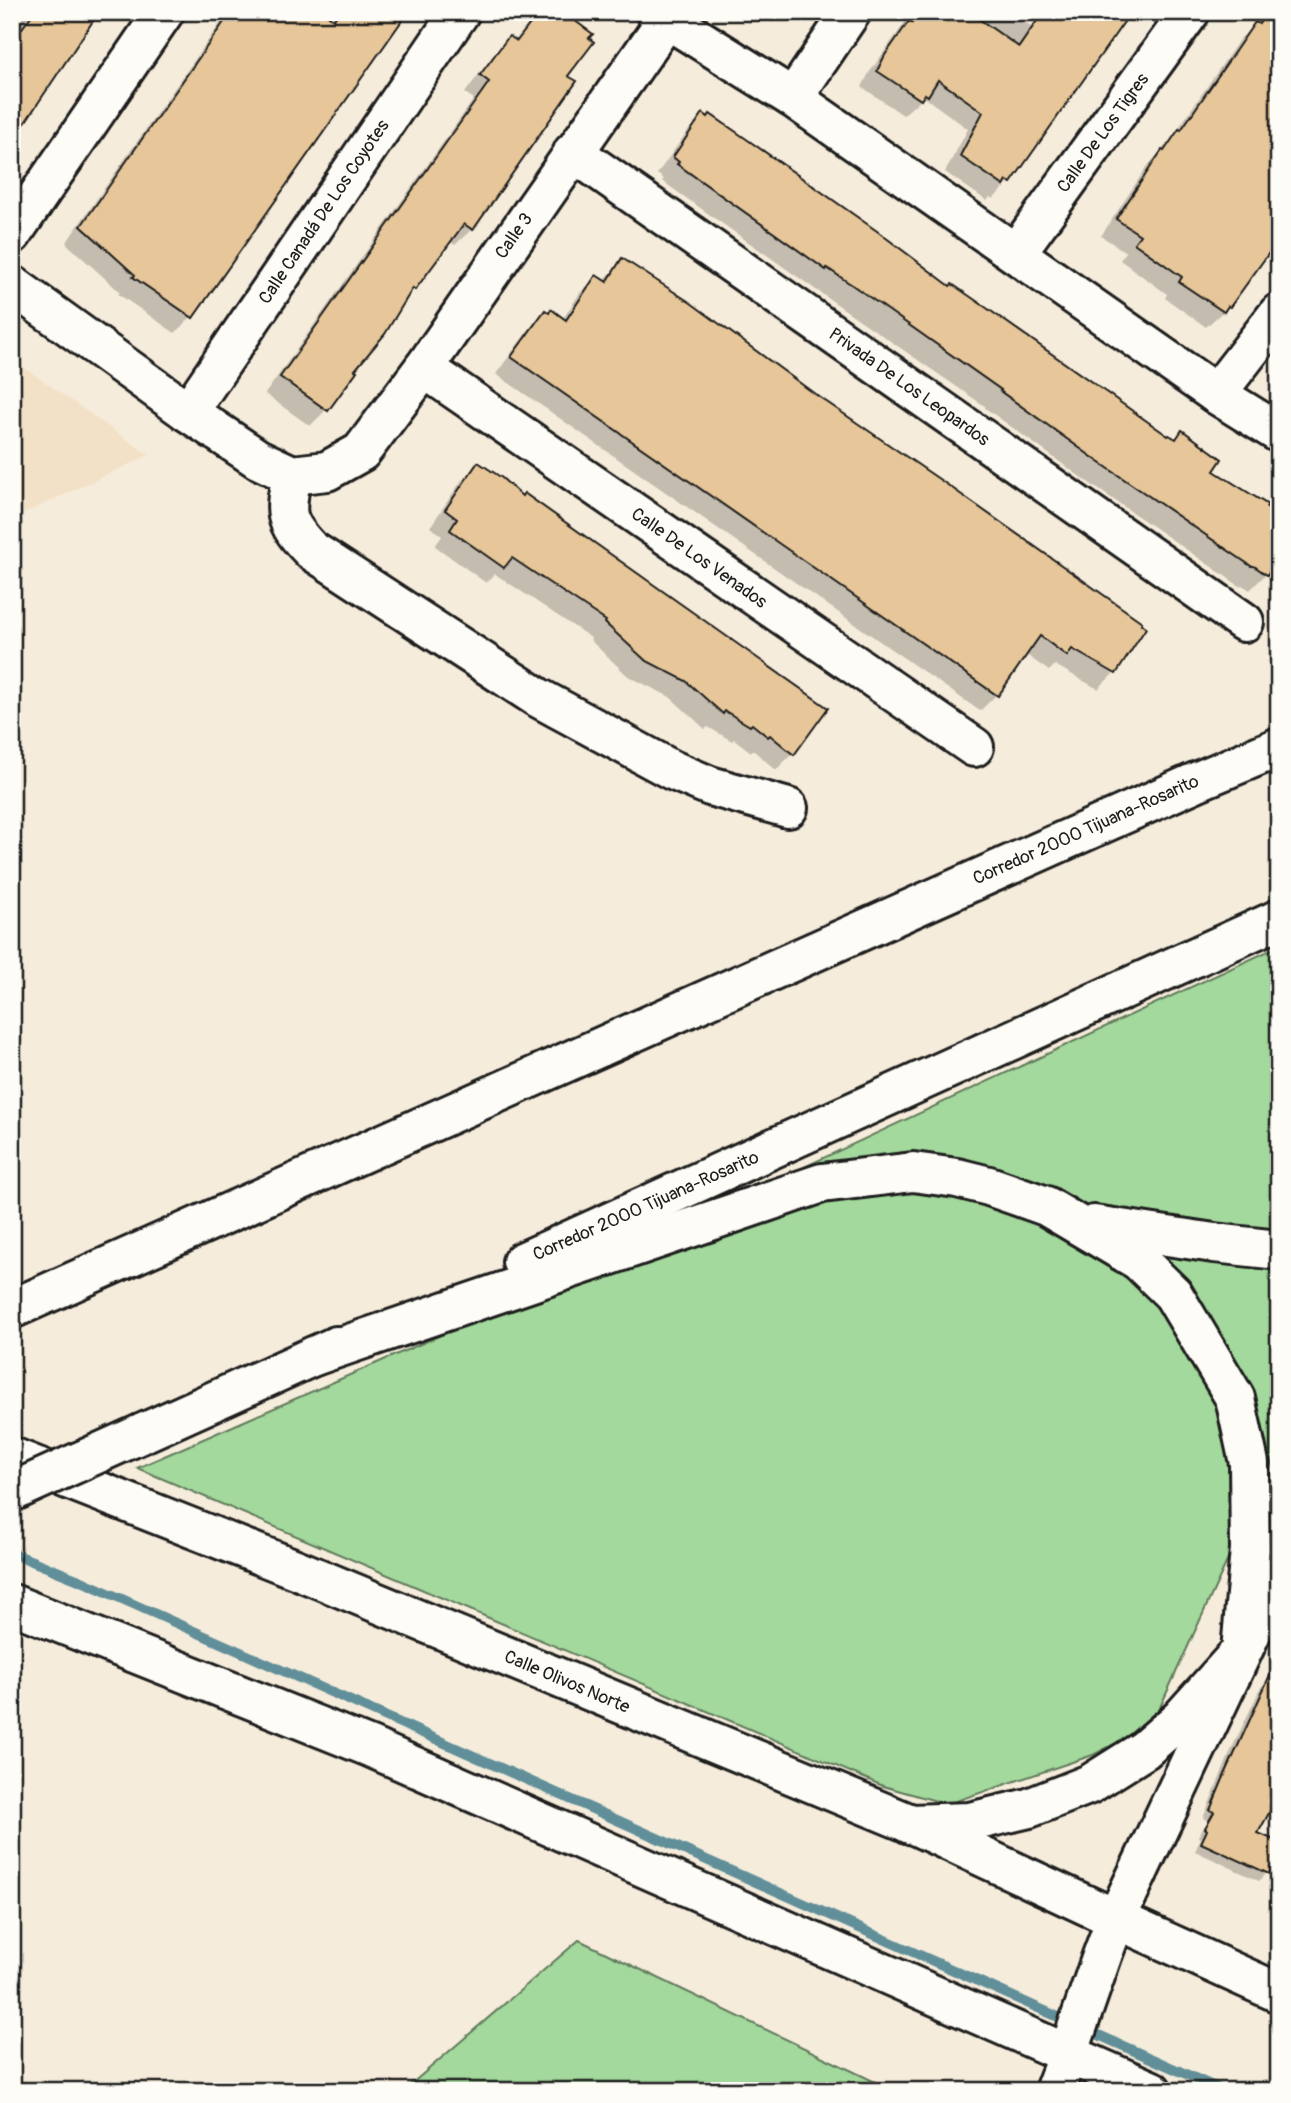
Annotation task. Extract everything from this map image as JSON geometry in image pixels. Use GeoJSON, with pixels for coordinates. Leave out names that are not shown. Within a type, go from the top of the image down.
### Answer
{"type":"FeatureCollection","features":[{"type":"Feature","properties":{"kind":"main road"},"geometry":{"type":"LineString","coordinates":[[12,234],[164,12]]}},
{"type":"Feature","properties":{"kind":"main road","name":"Calle Canadá De Los Coyotes"},"geometry":{"type":"LineString","coordinates":[[188,412],[460,12]]}},
{"type":"Feature","properties":{"kind":"main road"},"geometry":{"type":"LineString","coordinates":[[793,99],[852,12]]}},
{"type":"Feature","properties":{"kind":"main road","name":"Calle De Los Tigres"},"geometry":{"type":"LineString","coordinates":[[1016,254],[1190,12]]}},
{"type":"Feature","properties":{"kind":"main road"},"geometry":{"type":"LineString","coordinates":[[662,16],[793,99],[1216,394],[1279,433]]}},
{"type":"Feature","properties":{"kind":"main road","name":"Calle 3"},"geometry":{"type":"LineString","coordinates":[[292,475],[327,471],[361,452],[424,368],[573,152],[662,16]]}},
{"type":"Feature","properties":{"kind":"main road","name":"Privada De Los Leopardos"},"geometry":{"type":"LineString","coordinates":[[573,152],[1244,622]]}},
{"type":"Feature","properties":{"kind":"main road"},"geometry":{"type":"LineString","coordinates":[[12,285],[188,412],[258,459],[292,475],[286,505],[293,531],[311,550],[537,697],[672,770],[710,786],[788,808]]}},
{"type":"Feature","properties":{"kind":"main road"},"geometry":{"type":"LineString","coordinates":[[1216,394],[1279,313]]}},
{"type":"Feature","properties":{"kind":"main road","name":"Calle De Los Venados"},"geometry":{"type":"LineString","coordinates":[[424,368],[974,747]]}},
{"type":"Feature","properties":{"kind":"main road"},"geometry":{"type":"LineString","coordinates":[[1198,781],[1279,730]]}},
{"type":"Feature","properties":{"kind":"main road","name":"Corredor 2000 Tijuana-Rosarito"},"geometry":{"type":"LineString","coordinates":[[12,1309],[1279,747]]}},
{"type":"Feature","properties":{"kind":"main road","name":"Corredor 2000 Tijuana-Rosarito"},"geometry":{"type":"LineString","coordinates":[[12,1492],[1279,919]]}},
{"type":"Feature","properties":{"kind":"main road"},"geometry":{"type":"LineString","coordinates":[[314,1356],[822,1183],[913,1172],[989,1186],[1046,1206],[1139,1261],[1172,1294],[1235,1398],[1249,1463],[1250,1549],[1241,1651],[1181,1718],[1144,1750],[1090,1784],[1029,1808],[970,1822],[909,1824]]}},
{"type":"Feature","properties":{"kind":"main road"},"geometry":{"type":"LineString","coordinates":[[1074,1222],[1279,1250]]}},
{"type":"Feature","properties":{"kind":"main road","name":"Calle Olivos Norte"},"geometry":{"type":"LineString","coordinates":[[12,1457],[298,1570],[921,1828],[1279,1993]]}},
{"type":"Feature","properties":{"kind":"main road"},"geometry":{"type":"LineString","coordinates":[[1054,2091],[1116,1919],[1279,1574]]}},
{"type":"Feature","properties":{"kind":"main road"},"geometry":{"type":"LineString","coordinates":[[12,1604],[370,1747],[1070,2045],[1152,2091]]}},
{"type":"Feature","properties":{"kind":"shaded area"},"geometry":{"type":"Polygon","coordinates":[[[12,359],[149,455],[12,519],[12,359]]]}},
{"type":"Feature","properties":{"kind":"green space"},"geometry":{"type":"Polygon","coordinates":[[[1279,946],[1279,1448],[1156,1716],[1130,1736],[1093,1755],[947,1804],[883,1786],[137,1468],[473,1321],[1279,946]]]}},
{"type":"Feature","properties":{"kind":"green space"},"geometry":{"type":"Polygon","coordinates":[[[579,1940],[894,2091],[403,2091],[579,1940]]]}},
{"type":"Feature","properties":{"kind":"building"},"geometry":{"type":"Polygon","coordinates":[[[34,12],[99,12],[12,142],[12,42],[34,12]]]}},
{"type":"Feature","properties":{"kind":"building"},"geometry":{"type":"Polygon","coordinates":[[[231,12],[324,12],[334,20],[338,12],[408,12],[193,318],[133,277],[135,275],[81,226],[231,12]]]}},
{"type":"Feature","properties":{"kind":"building"},"geometry":{"type":"Polygon","coordinates":[[[539,12],[563,12],[593,34],[589,38],[594,42],[568,76],[577,81],[473,230],[464,224],[415,290],[413,288],[385,334],[355,370],[357,371],[328,411],[280,377],[489,82],[480,75],[509,36],[517,41],[539,12]]]}},
{"type":"Feature","properties":{"kind":"building"},"geometry":{"type":"Polygon","coordinates":[[[919,12],[969,12],[1019,47],[1043,12],[1131,12],[1011,183],[1007,181],[1004,186],[960,156],[983,112],[938,80],[928,96],[925,94],[921,100],[877,71],[909,21],[912,23],[919,12]]]}},
{"type":"Feature","properties":{"kind":"building"},"geometry":{"type":"Polygon","coordinates":[[[1266,12],[1279,12],[1279,239],[1224,312],[1179,282],[1182,277],[1134,243],[1140,235],[1116,219],[1162,150],[1164,151],[1179,129],[1181,130],[1255,22],[1259,24],[1266,12]]]}},
{"type":"Feature","properties":{"kind":"building"},"geometry":{"type":"Polygon","coordinates":[[[703,113],[708,117],[710,114],[745,138],[950,286],[952,284],[1168,436],[1176,439],[1182,430],[1222,459],[1214,471],[1268,505],[1266,507],[1279,516],[1279,557],[1267,575],[1099,462],[858,289],[827,268],[826,270],[677,164],[679,162],[673,157],[703,113]]]}},
{"type":"Feature","properties":{"kind":"building"},"geometry":{"type":"Polygon","coordinates":[[[622,258],[691,303],[815,394],[1142,622],[1146,628],[1116,674],[1072,649],[1067,656],[1040,636],[998,696],[511,357],[545,310],[549,313],[551,309],[566,320],[596,275],[607,282],[622,258]]]}},
{"type":"Feature","properties":{"kind":"building"},"geometry":{"type":"Polygon","coordinates":[[[478,462],[522,496],[524,493],[828,708],[794,755],[752,724],[750,726],[725,711],[723,714],[686,681],[645,660],[605,623],[606,621],[512,558],[504,568],[450,530],[457,519],[445,510],[478,462]]]}},
{"type":"Feature","properties":{"kind":"building"},"geometry":{"type":"Polygon","coordinates":[[[1279,1655],[1279,1795],[1258,1833],[1279,1842],[1279,1853],[1269,1874],[1201,1843],[1207,1830],[1205,1828],[1214,1812],[1210,1810],[1279,1655]]]}},
{"type":"Feature","properties":{"kind":"waterway"},"geometry":{"type":"LineString","coordinates":[[12,1553],[84,1582],[1224,2091]]}}]}
